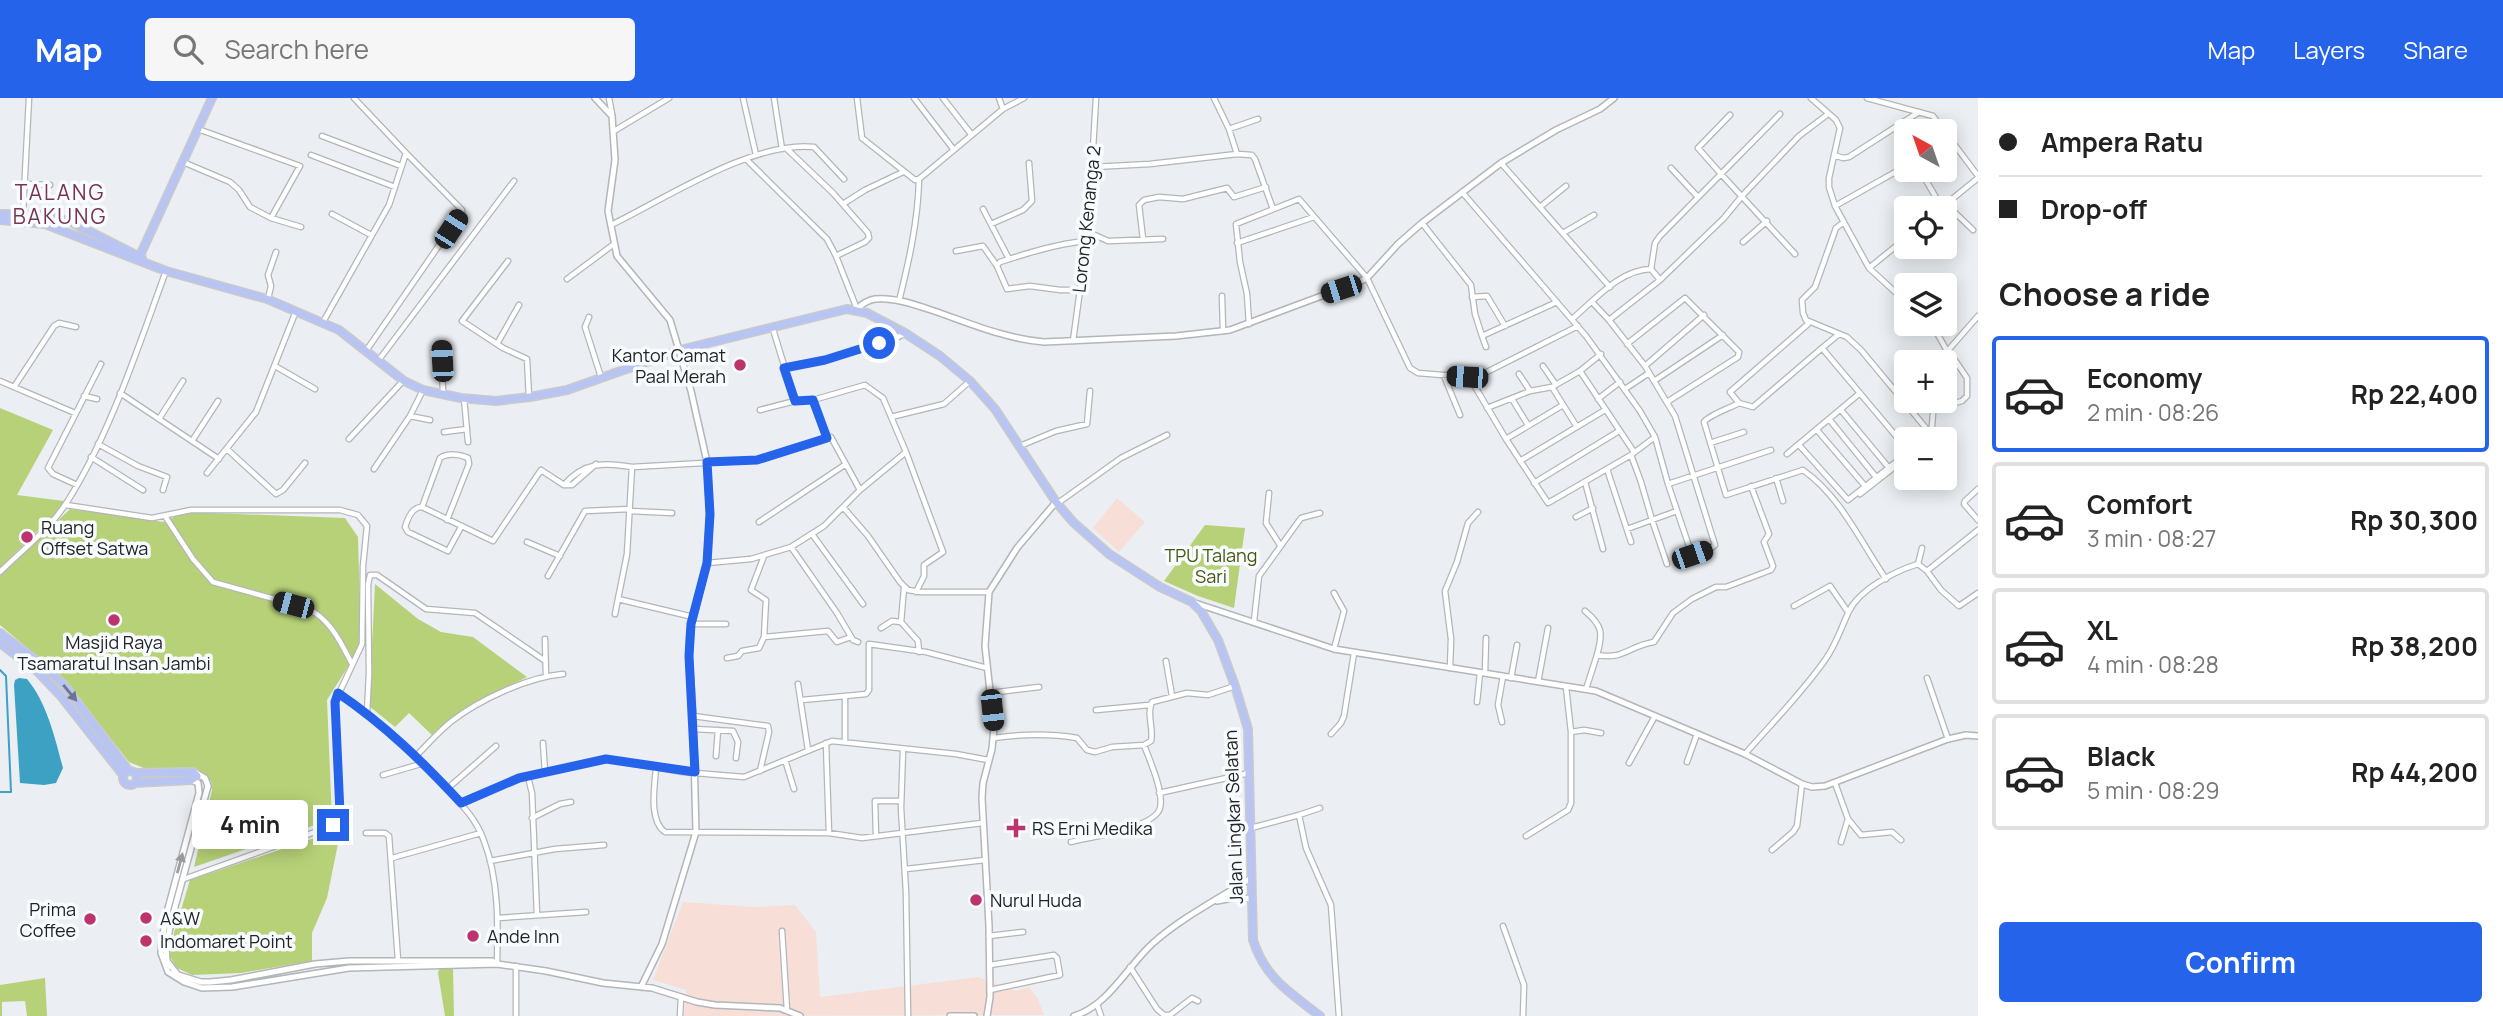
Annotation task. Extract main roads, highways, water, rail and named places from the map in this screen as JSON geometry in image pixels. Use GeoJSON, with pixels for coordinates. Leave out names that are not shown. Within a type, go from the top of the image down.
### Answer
{"type":"FeatureCollection","features":[{"type":"Feature","properties":{"kind":"highway"},"geometry":{"type":"LineString","coordinates":[[141,259],[212,98]]}},
{"type":"Feature","properties":{"kind":"highway"},"geometry":{"type":"LineString","coordinates":[[0,214],[46,215],[69,222],[141,259]]}},
{"type":"Feature","properties":{"kind":"highway"},"geometry":{"type":"LineString","coordinates":[[0,220],[45,224],[141,259]]}},
{"type":"Feature","properties":{"kind":"highway","name":"Jalan Lingkar Selatan"},"geometry":{"type":"LineString","coordinates":[[141,259],[166,271],[267,299],[323,322],[348,336],[404,381],[423,390],[464,398],[496,401],[567,390],[680,350],[835,311],[857,309],[905,333],[940,356],[970,381],[995,409],[1056,503],[1073,522],[1104,550],[1160,587],[1192,602],[1218,640],[1236,686],[1248,729],[1253,940],[1263,965],[1287,991],[1320,1016]]}},
{"type":"Feature","properties":{"kind":"highway"},"geometry":{"type":"LineString","coordinates":[[0,633],[46,668],[65,687],[135,783]]}},
{"type":"Feature","properties":{"kind":"highway"},"geometry":{"type":"LineString","coordinates":[[0,643],[37,672],[60,695],[129,773],[192,776],[131,785],[125,784],[129,773]]}},
{"type":"Feature","properties":{"kind":"water"},"geometry":{"type":"Polygon","coordinates":[[[19,678],[27,679],[34,688],[50,721],[63,768],[56,783],[20,783],[14,685],[19,678]]]}},
{"type":"Feature","properties":{"kind":"waterway"},"geometry":{"type":"LineString","coordinates":[[0,670],[6,676],[11,792],[0,792]]}},
{"type":"Feature","properties":{"kind":"place","name":"Kantor Camat Paal Merah"},"geometry":{"type":"Point","coordinates":[740,365]}},
{"type":"Feature","properties":{"kind":"place","name":"Ruang Offset Satwa"},"geometry":{"type":"Point","coordinates":[27,537]}},
{"type":"Feature","properties":{"kind":"place","name":"Masjid Raya Tsamaratul Insan Jambi"},"geometry":{"type":"Point","coordinates":[114,620]}},
{"type":"Feature","properties":{"kind":"place","name":"RS Erni Medika"},"geometry":{"type":"Point","coordinates":[1016,828]}},
{"type":"Feature","properties":{"kind":"place","name":"Nurul Huda"},"geometry":{"type":"Point","coordinates":[976,900]}},
{"type":"Feature","properties":{"kind":"place","name":"A&W"},"geometry":{"type":"Point","coordinates":[146,918]}},
{"type":"Feature","properties":{"kind":"place","name":"Prima Coffee"},"geometry":{"type":"Point","coordinates":[90,919]}},
{"type":"Feature","properties":{"kind":"place","name":"Ande Inn"},"geometry":{"type":"Point","coordinates":[473,936]}},
{"type":"Feature","properties":{"kind":"place","name":"Indomaret Point"},"geometry":{"type":"Point","coordinates":[146,941]}},
{"type":"Feature","properties":{"kind":"district","name":"TALANG BAKUNG"},"geometry":{"type":"Point","coordinates":[60,204]}},
{"type":"Feature","properties":{"kind":"park label","name":"TPU Talang Sari"},"geometry":{"type":"Point","coordinates":[1211,566]}}]}
